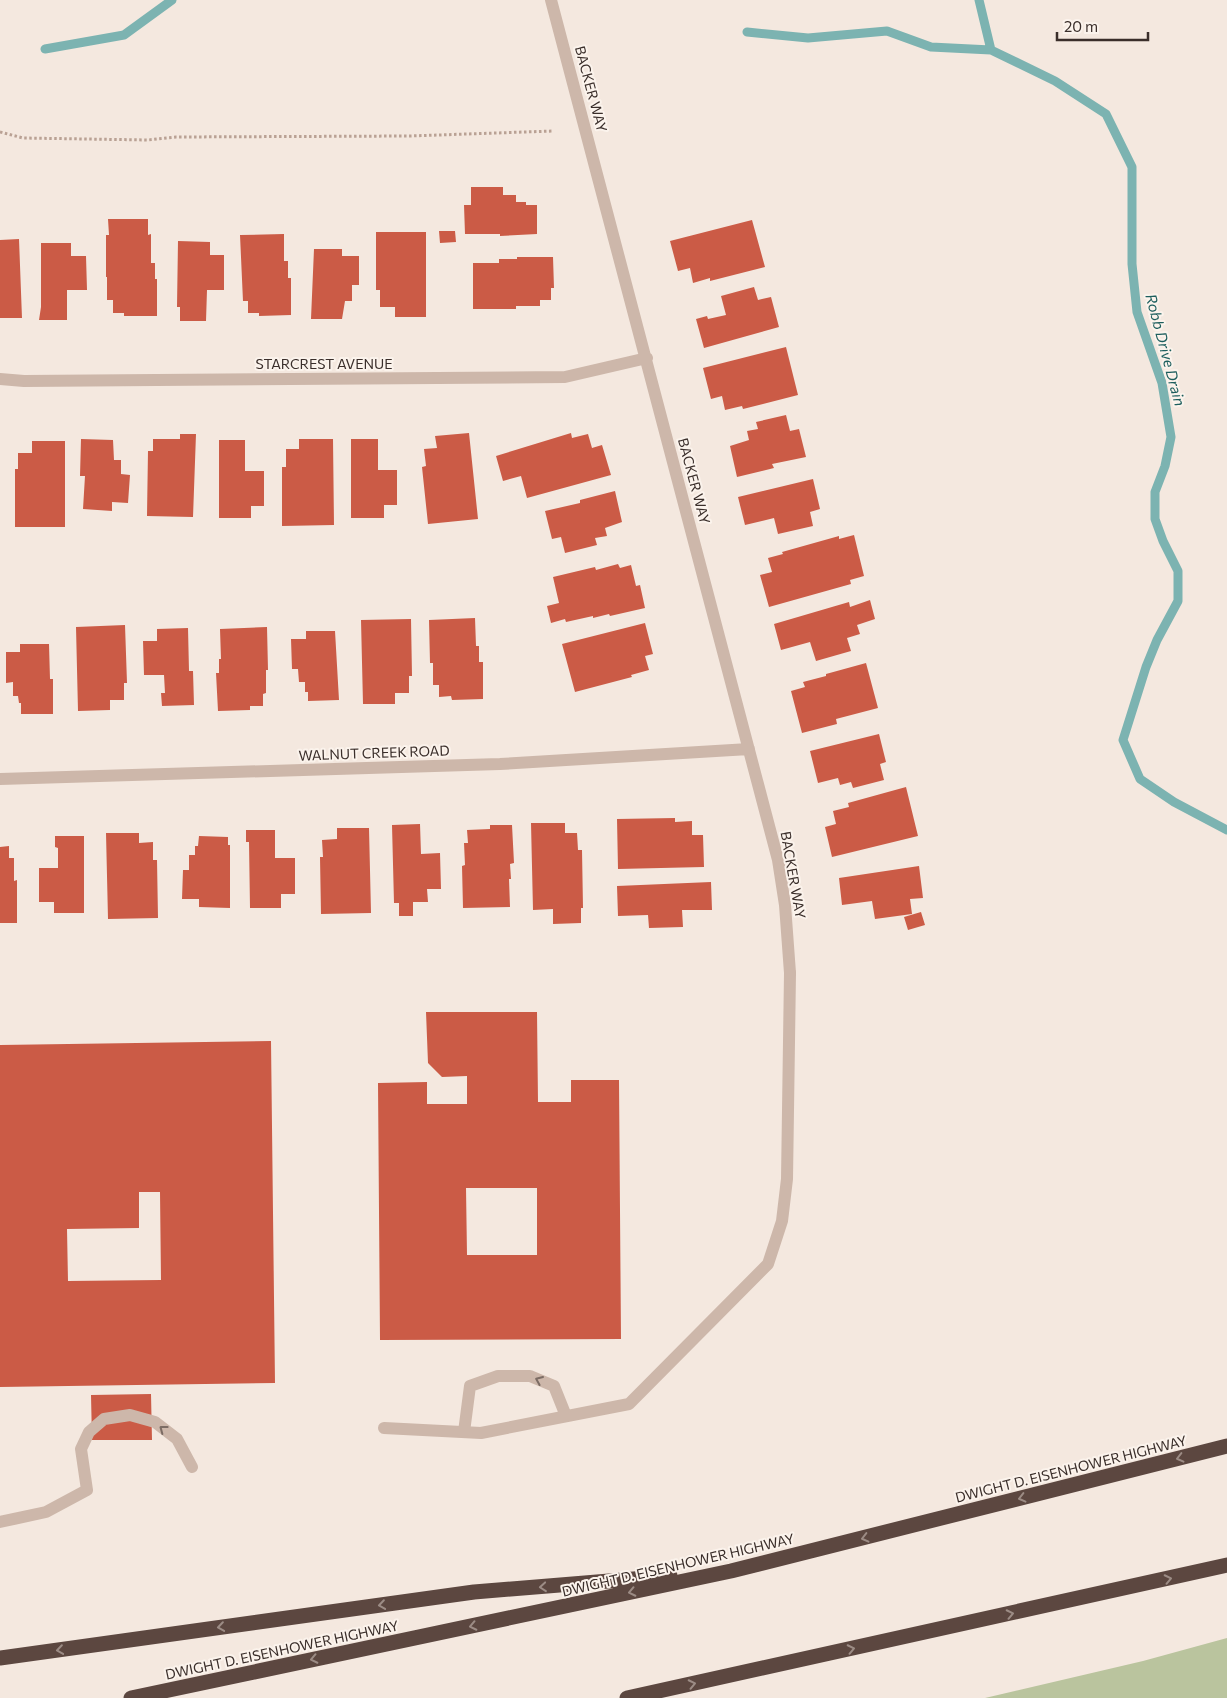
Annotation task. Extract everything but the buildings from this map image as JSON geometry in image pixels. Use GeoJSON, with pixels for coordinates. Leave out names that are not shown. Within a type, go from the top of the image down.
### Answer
{"type":"FeatureCollection","features":[{"type":"Feature","properties":{"kind":"highway","name":"DWIGHT D. EISENHOWER HIGHWAY"},"geometry":{"type":"LineString","coordinates":[[132,1698],[731,1571],[1227,1446]]}},
{"type":"Feature","properties":{"kind":"highway"},"geometry":{"type":"LineString","coordinates":[[628,1698],[1227,1565]]}},
{"type":"Feature","properties":{"kind":"highway"},"geometry":{"type":"LineString","coordinates":[[0,1658],[474,1592],[731,1571]]}},
{"type":"Feature","properties":{"kind":"street","name":"BACKER WAY"},"geometry":{"type":"LineString","coordinates":[[384,1428],[481,1432],[629,1404],[768,1264],[782,1221],[787,1179],[790,973],[785,905],[778,860],[551,0]]}},
{"type":"Feature","properties":{"kind":"street","name":"STARCREST AVENUE"},"geometry":{"type":"LineString","coordinates":[[0,379],[24,381],[565,377],[646,358]]}},
{"type":"Feature","properties":{"kind":"street","name":"WALNUT CREEK ROAD"},"geometry":{"type":"LineString","coordinates":[[0,780],[500,764],[749,749]]}},
{"type":"Feature","properties":{"kind":"street"},"geometry":{"type":"LineString","coordinates":[[464,1432],[470,1386],[498,1376],[530,1376],[554,1386],[566,1416]]}},
{"type":"Feature","properties":{"kind":"street"},"geometry":{"type":"LineString","coordinates":[[0,1522],[46,1512],[87,1490],[81,1449],[88,1432],[104,1419],[130,1415],[155,1422],[176,1439],[192,1467]]}},
{"type":"Feature","properties":{"kind":"path"},"geometry":{"type":"LineString","coordinates":[[0,132],[23,138],[148,140],[176,138],[410,136],[553,131]]}},
{"type":"Feature","properties":{"kind":"green space"},"geometry":{"type":"Polygon","coordinates":[[[1227,1638],[1227,1698],[985,1698],[1143,1661],[1227,1638]]]}},
{"type":"Feature","properties":{"kind":"waterway"},"geometry":{"type":"LineString","coordinates":[[45,49],[124,35],[172,0]]}},
{"type":"Feature","properties":{"kind":"waterway","name":"Robb Drive Drain"},"geometry":{"type":"LineString","coordinates":[[979,0],[991,50],[1055,81],[1106,114],[1132,167],[1132,264],[1137,312],[1162,383],[1171,437],[1165,466],[1155,492],[1155,519],[1163,541],[1178,571],[1178,601],[1157,640],[1146,667],[1123,740],[1140,779],[1174,802],[1227,830]]}},
{"type":"Feature","properties":{"kind":"waterway"},"geometry":{"type":"LineString","coordinates":[[747,32],[808,38],[887,31],[931,47],[991,50]]}}]}
